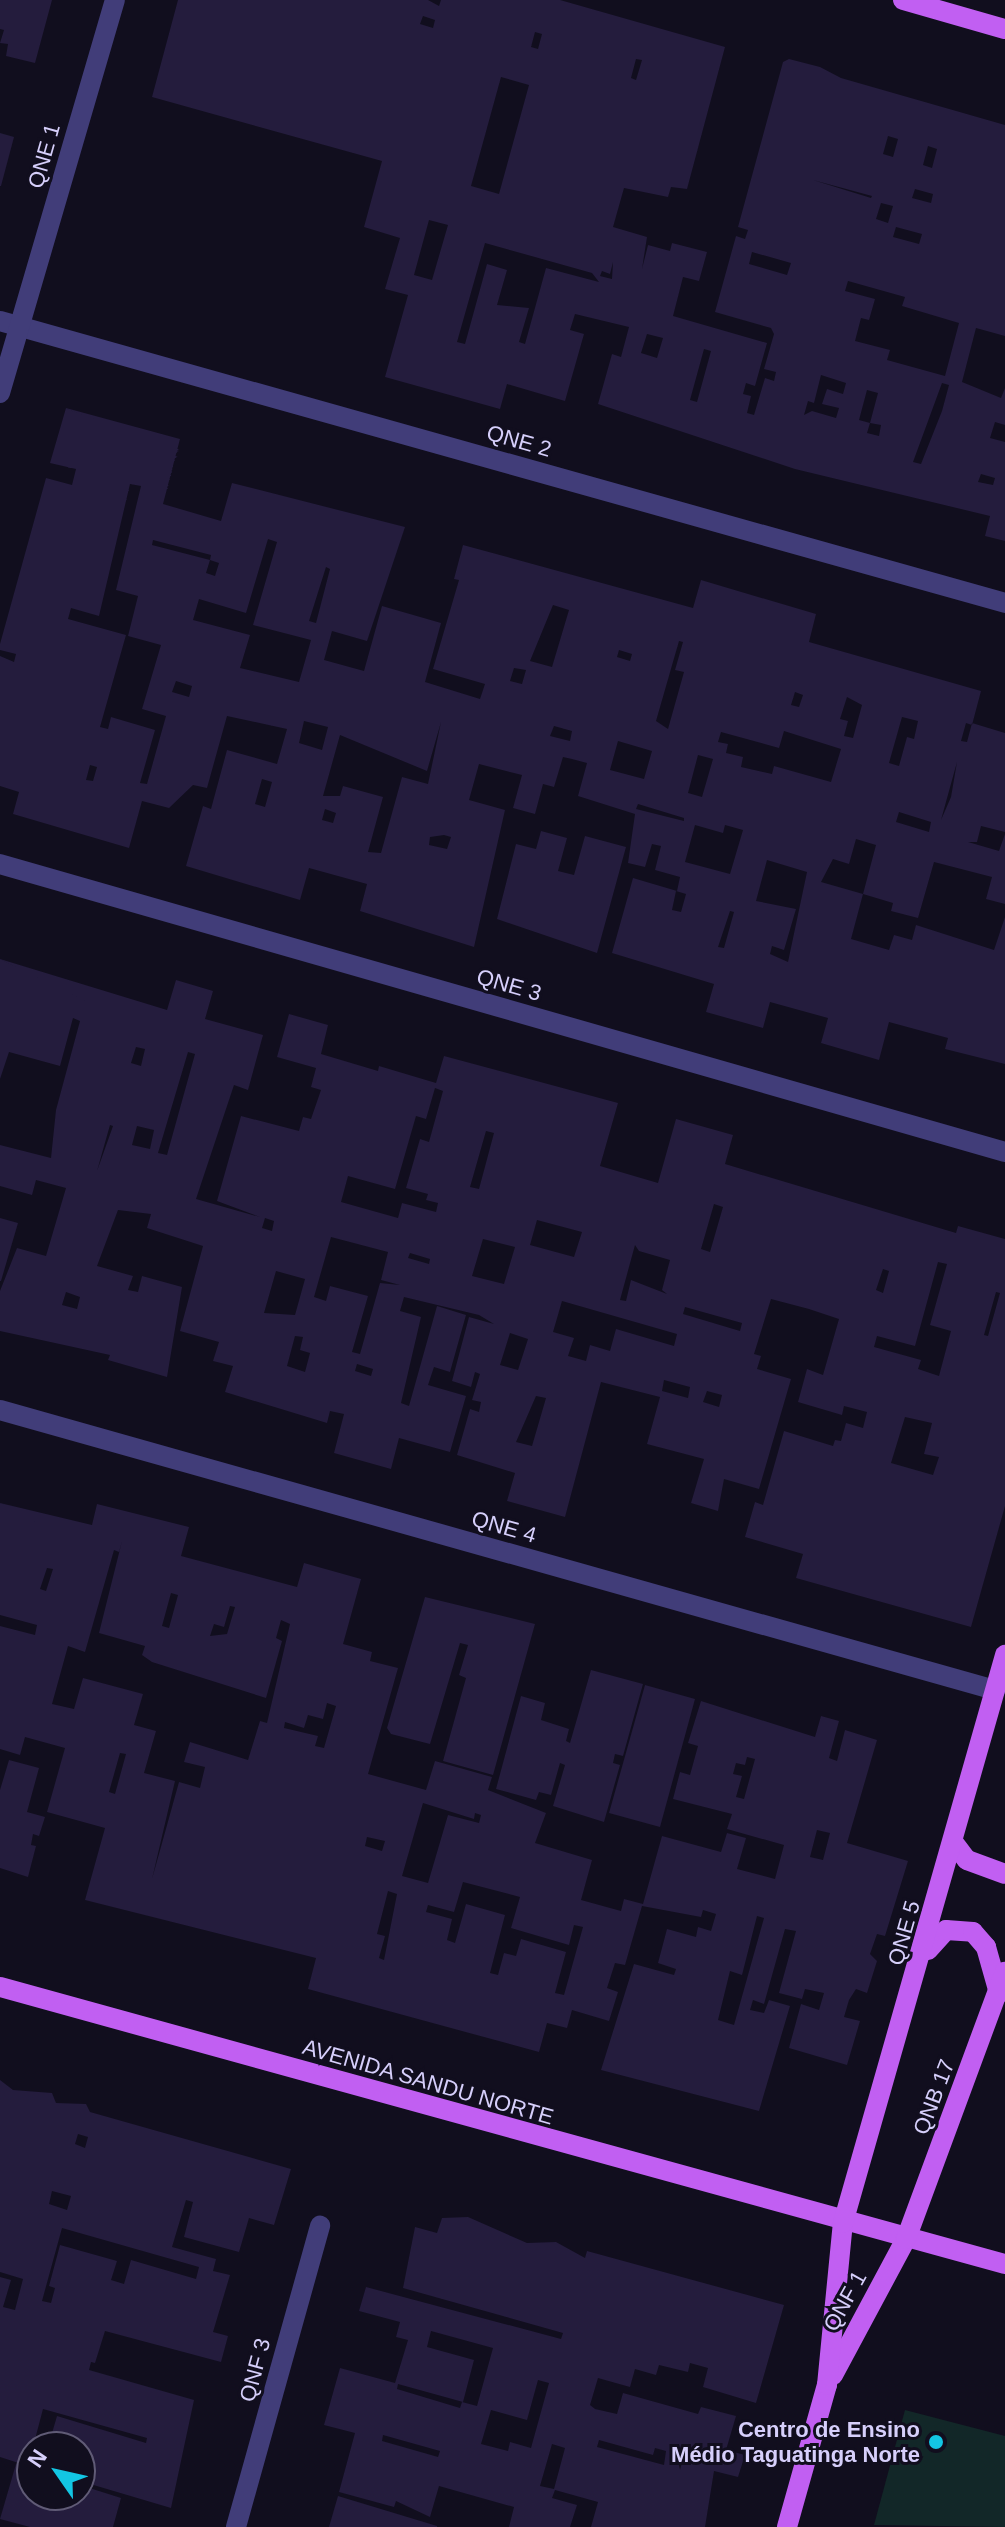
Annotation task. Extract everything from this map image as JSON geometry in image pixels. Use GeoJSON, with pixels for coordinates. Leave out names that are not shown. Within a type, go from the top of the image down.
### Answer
{"type":"FeatureCollection","features":[{"type":"Feature","properties":{"kind":"main road"},"geometry":{"type":"LineString","coordinates":[[903,0],[1005,29]]}},
{"type":"Feature","properties":{"kind":"main road","name":"QNE 5"},"geometry":{"type":"LineString","coordinates":[[843,2223],[921,1959],[1005,1655]]}},
{"type":"Feature","properties":{"kind":"main road"},"geometry":{"type":"LineString","coordinates":[[954,1843],[967,1860],[1005,1874]]}},
{"type":"Feature","properties":{"kind":"main road"},"geometry":{"type":"LineString","coordinates":[[921,1959],[946,1930],[973,1932],[986,1947],[999,1993]]}},
{"type":"Feature","properties":{"kind":"main road","name":"QNB 17"},"geometry":{"type":"LineString","coordinates":[[906,2239],[1005,1972]]}},
{"type":"Feature","properties":{"kind":"main road","name":"AVENIDA SANDU NORTE"},"geometry":{"type":"LineString","coordinates":[[0,1987],[843,2223],[1005,2264]]}},
{"type":"Feature","properties":{"kind":"main road","name":"QNF 1"},"geometry":{"type":"LineString","coordinates":[[787,2527],[827,2385],[843,2223]]}},
{"type":"Feature","properties":{"kind":"main road","name":"QNF 1"},"geometry":{"type":"LineString","coordinates":[[827,2385],[906,2239]]}},
{"type":"Feature","properties":{"kind":"street","name":"QNE 1"},"geometry":{"type":"LineString","coordinates":[[0,393],[10,323],[115,0]]}},
{"type":"Feature","properties":{"kind":"street","name":"QNE 2"},"geometry":{"type":"LineString","coordinates":[[10,323],[1005,603]]}},
{"type":"Feature","properties":{"kind":"street","name":"QNE 3"},"geometry":{"type":"LineString","coordinates":[[0,864],[1005,1152]]}},
{"type":"Feature","properties":{"kind":"street","name":"QNE 4"},"geometry":{"type":"LineString","coordinates":[[0,1410],[995,1690]]}},
{"type":"Feature","properties":{"kind":"street","name":"QNF 3"},"geometry":{"type":"LineString","coordinates":[[236,2527],[320,2226]]}},
{"type":"Feature","properties":{"kind":"green space"},"geometry":{"type":"Polygon","coordinates":[[[905,2410],[1005,2436],[1005,2527],[874,2525],[905,2410]]]}},
{"type":"Feature","properties":{"kind":"building"},"geometry":{"type":"Polygon","coordinates":[[[0,0],[52,0],[35,63],[6,56],[8,44],[0,43],[4,30],[0,29],[0,0]]]}},
{"type":"Feature","properties":{"kind":"building"},"geometry":{"type":"Polygon","coordinates":[[[178,0],[428,0],[439,6],[441,0],[560,0],[725,47],[687,189],[671,187],[668,197],[624,188],[613,227],[647,237],[642,269],[648,245],[670,251],[672,243],[707,252],[699,281],[683,277],[673,316],[767,343],[755,386],[746,383],[743,394],[751,396],[747,413],[754,415],[765,378],[774,381],[776,372],[764,369],[774,334],[771,328],[715,312],[736,236],[745,239],[748,230],[738,227],[783,62],[789,59],[820,67],[841,78],[1005,125],[1005,336],[976,328],[962,382],[1001,398],[1005,388],[1005,425],[995,422],[990,438],[1005,442],[1005,541],[985,536],[990,516],[795,469],[598,404],[612,354],[621,357],[629,327],[575,314],[570,330],[584,334],[565,401],[507,384],[500,409],[385,377],[408,295],[385,289],[400,238],[364,227],[382,161],[152,97],[178,0]],[[423,16],[420,24],[433,28],[435,20],[423,16]],[[535,32],[531,47],[538,49],[542,34],[535,32]],[[636,59],[631,78],[636,80],[642,60],[636,59]],[[501,77],[471,186],[499,194],[529,85],[501,77]],[[888,136],[883,154],[893,157],[898,139],[888,136]],[[928,146],[923,165],[932,168],[937,149],[928,146]],[[813,180],[871,198],[872,196],[813,180]],[[915,189],[912,198],[931,203],[933,194],[915,189]],[[881,203],[876,219],[888,223],[893,206],[881,203]],[[429,220],[414,275],[432,280],[448,225],[429,220]],[[896,227],[893,237],[919,244],[922,234],[896,227]],[[485,243],[457,342],[465,344],[487,264],[507,270],[497,305],[529,308],[519,342],[525,344],[546,268],[599,282],[592,273],[485,243]],[[752,252],[749,264],[787,275],[791,263],[752,252]],[[613,262],[610,274],[602,271],[600,276],[612,279],[613,262]],[[848,281],[845,291],[875,299],[869,320],[861,318],[855,341],[890,350],[887,360],[945,376],[959,323],[902,306],[905,297],[848,281]],[[647,334],[641,353],[657,358],[663,338],[647,334]],[[704,349],[690,400],[697,402],[711,351],[704,349]],[[821,375],[814,403],[808,401],[804,415],[812,411],[836,418],[839,408],[822,404],[827,389],[843,394],[846,383],[821,375]],[[942,383],[913,462],[921,464],[949,385],[942,383]],[[867,390],[859,420],[870,423],[878,393],[867,390]],[[870,423],[867,433],[879,436],[881,425],[870,423]],[[981,474],[978,482],[993,485],[995,478],[981,474]]]}},
{"type":"Feature","properties":{"kind":"building"},"geometry":{"type":"Polygon","coordinates":[[[0,133],[14,137],[1,186],[0,186],[0,133]]]}},
{"type":"Feature","properties":{"kind":"building"},"geometry":{"type":"Polygon","coordinates":[[[66,408],[180,439],[163,504],[221,521],[232,483],[405,527],[367,641],[332,631],[324,660],[364,671],[382,606],[441,623],[425,682],[480,699],[485,684],[433,669],[459,580],[454,579],[463,545],[693,608],[701,580],[816,614],[809,642],[981,691],[972,723],[1005,733],[1005,832],[981,826],[977,842],[968,842],[999,851],[1005,834],[1005,904],[986,899],[992,877],[934,862],[918,918],[891,911],[893,903],[863,894],[851,939],[889,950],[894,935],[912,940],[916,925],[994,950],[1005,917],[1005,1064],[945,1049],[948,1038],[889,1022],[879,1060],[821,1043],[828,1018],[770,1002],[763,1028],[706,1012],[714,984],[612,953],[633,878],[677,891],[680,877],[655,870],[661,846],[652,844],[645,867],[628,863],[635,814],[578,796],[587,763],[572,759],[563,757],[554,787],[543,784],[535,814],[513,808],[522,775],[479,764],[469,800],[505,810],[474,947],[360,911],[367,884],[309,868],[300,900],[186,866],[203,806],[211,809],[227,750],[277,764],[287,729],[227,716],[207,788],[193,785],[169,808],[142,801],[129,848],[13,814],[19,792],[0,786],[0,656],[14,662],[16,654],[0,650],[0,644],[46,478],[72,485],[76,469],[50,463],[66,408]],[[130,484],[99,616],[71,608],[68,619],[126,635],[100,727],[108,729],[111,717],[155,730],[140,783],[147,784],[166,716],[142,709],[161,645],[128,636],[138,596],[116,590],[141,486],[130,484]],[[268,539],[246,613],[199,599],[193,620],[250,635],[240,668],[299,682],[311,640],[253,625],[277,542],[268,539]],[[153,540],[152,545],[210,560],[211,555],[153,540]],[[210,560],[206,573],[215,576],[219,563],[210,560]],[[326,567],[309,621],[316,623],[330,569],[326,567]],[[553,605],[530,661],[552,667],[569,610],[553,605]],[[679,641],[656,721],[668,729],[684,672],[675,670],[683,642],[679,641]],[[619,650],[617,657],[630,661],[632,654],[619,650]],[[514,668],[510,681],[522,684],[526,670],[514,668]],[[176,681],[172,692],[189,697],[192,686],[176,681]],[[795,692],[791,705],[799,707],[803,695],[795,692]],[[847,697],[840,719],[848,721],[844,736],[853,738],[862,705],[847,697]],[[902,717],[889,763],[899,766],[907,737],[914,739],[918,721],[902,717]],[[304,721],[299,743],[322,750],[328,727],[304,721]],[[441,722],[427,771],[340,735],[323,796],[340,796],[343,786],[383,797],[368,852],[381,853],[402,777],[428,784],[441,722]],[[966,723],[961,741],[967,742],[972,725],[966,723]],[[554,726],[550,736],[570,741],[572,731],[554,726]],[[784,731],[779,748],[721,732],[718,742],[728,744],[726,753],[743,757],[741,767],[772,774],[774,766],[831,782],[841,749],[784,731]],[[618,741],[610,770],[644,779],[652,751],[618,741]],[[698,755],[688,793],[702,797],[713,759],[698,755]],[[957,762],[941,820],[951,797],[957,762]],[[90,765],[86,780],[93,781],[97,767],[90,765]],[[262,779],[255,804],[265,807],[272,782],[262,779]],[[638,804],[636,809],[684,821],[684,818],[638,804]],[[325,809],[322,820],[333,823],[336,813],[325,809]],[[899,812],[896,822],[929,832],[931,822],[899,812]],[[695,825],[685,862],[730,874],[743,830],[725,825],[723,833],[695,825]],[[430,837],[429,845],[447,849],[451,837],[430,837]],[[856,839],[849,864],[833,859],[821,882],[863,894],[876,845],[856,839]],[[767,860],[756,901],[796,909],[784,950],[772,946],[770,954],[788,962],[807,872],[767,860]],[[676,891],[672,910],[681,912],[686,894],[676,891]],[[730,911],[718,947],[724,948],[734,912],[730,911]]]}},
{"type":"Feature","properties":{"kind":"building"},"geometry":{"type":"Polygon","coordinates":[[[541,831],[567,838],[558,871],[574,875],[585,836],[626,847],[597,953],[497,919],[516,844],[536,849],[541,831]]]}},
{"type":"Feature","properties":{"kind":"building"},"geometry":{"type":"Polygon","coordinates":[[[0,959],[167,1010],[176,980],[213,991],[205,1019],[263,1035],[248,1090],[234,1085],[196,1199],[260,1217],[217,1201],[241,1116],[299,1131],[303,1117],[311,1119],[321,1090],[311,1087],[316,1068],[277,1057],[289,1014],[328,1025],[321,1054],[378,1071],[379,1066],[436,1083],[444,1056],[618,1103],[600,1166],[658,1183],[676,1119],[733,1135],[725,1164],[956,1233],[958,1226],[1005,1239],[1005,1506],[971,1627],[796,1578],[803,1554],[745,1537],[755,1502],[763,1505],[784,1431],[833,1446],[835,1440],[841,1441],[846,1423],[863,1428],[867,1412],[844,1406],[842,1415],[798,1402],[807,1369],[823,1375],[839,1319],[809,1309],[771,1299],[754,1354],[761,1356],[757,1369],[791,1379],[759,1489],[724,1479],[718,1511],[691,1503],[704,1459],[647,1444],[660,1397],[601,1382],[565,1517],[507,1501],[515,1473],[457,1455],[470,1409],[479,1412],[481,1402],[472,1400],[480,1374],[475,1372],[471,1387],[452,1381],[469,1317],[494,1324],[479,1315],[404,1297],[400,1311],[421,1317],[401,1403],[409,1406],[437,1306],[466,1315],[450,1372],[434,1367],[428,1385],[466,1396],[450,1452],[399,1438],[391,1469],[334,1453],[344,1414],[330,1411],[327,1423],[225,1392],[233,1366],[213,1361],[219,1342],[180,1331],[203,1246],[147,1228],[151,1214],[118,1210],[97,1266],[133,1276],[128,1290],[138,1292],[142,1276],[182,1287],[167,1377],[108,1360],[110,1355],[0,1331],[0,1291],[17,1248],[46,1256],[66,1188],[36,1180],[32,1195],[0,1186],[0,1145],[51,1158],[56,1110],[80,1021],[73,1018],[60,1066],[9,1052],[0,1079],[0,959]],[[136,1047],[131,1063],[141,1066],[145,1049],[136,1047]],[[188,1052],[158,1153],[167,1155],[195,1054],[188,1052]],[[435,1088],[426,1119],[416,1116],[395,1189],[348,1176],[341,1202],[398,1218],[402,1203],[436,1212],[438,1203],[426,1200],[428,1194],[406,1188],[420,1139],[429,1142],[443,1091],[435,1088]],[[110,1125],[97,1171],[113,1126],[110,1125]],[[137,1126],[132,1145],[150,1149],[154,1130],[137,1126]],[[486,1131],[470,1187],[479,1189],[494,1133],[486,1131]],[[714,1204],[701,1249],[710,1252],[723,1207],[714,1204]],[[265,1218],[262,1228],[272,1231],[274,1221],[265,1218]],[[537,1220],[530,1245],[574,1257],[582,1232],[537,1220]],[[331,1237],[314,1297],[326,1301],[330,1286],[368,1296],[352,1352],[360,1354],[380,1283],[400,1285],[381,1280],[388,1252],[331,1237]],[[483,1239],[472,1276],[504,1284],[515,1247],[483,1239]],[[635,1245],[620,1300],[626,1301],[631,1280],[667,1294],[662,1290],[670,1260],[639,1251],[635,1245]],[[410,1253],[408,1258],[429,1264],[430,1259],[410,1253]],[[938,1262],[915,1346],[877,1336],[874,1347],[921,1360],[918,1369],[939,1376],[951,1331],[930,1325],[947,1264],[938,1262]],[[883,1269],[876,1290],[883,1293],[889,1271],[883,1269]],[[276,1271],[264,1313],[295,1315],[305,1279],[276,1271]],[[66,1292],[62,1305],[77,1309],[80,1297],[66,1292]],[[996,1292],[984,1335],[988,1336],[1000,1293],[996,1292]],[[562,1301],[553,1332],[574,1338],[568,1356],[586,1361],[590,1345],[610,1351],[616,1329],[674,1346],[677,1334],[562,1301]],[[685,1307],[683,1314],[740,1331],[742,1323],[685,1307]],[[510,1333],[500,1365],[518,1370],[528,1339],[510,1333]],[[295,1336],[287,1366],[305,1372],[310,1353],[300,1350],[303,1337],[295,1336]],[[357,1364],[355,1371],[371,1376],[373,1369],[357,1364]],[[664,1380],[662,1391],[688,1398],[690,1387],[664,1380]],[[707,1391],[703,1402],[719,1407],[722,1395],[707,1391]],[[536,1396],[516,1442],[532,1446],[546,1398],[536,1396]],[[905,1417],[891,1463],[933,1475],[939,1457],[924,1454],[932,1423],[905,1417]]]}},
{"type":"Feature","properties":{"kind":"building"},"geometry":{"type":"Polygon","coordinates":[[[0,1218],[18,1223],[1,1281],[0,1281],[0,1218]]]}},
{"type":"Feature","properties":{"kind":"building"},"geometry":{"type":"Polygon","coordinates":[[[0,1503],[92,1525],[97,1504],[189,1527],[181,1556],[297,1587],[304,1563],[361,1579],[343,1644],[372,1652],[370,1661],[398,1668],[368,1774],[426,1790],[435,1761],[492,1777],[488,1790],[546,1813],[535,1843],[592,1860],[581,1900],[621,1911],[624,1899],[643,1904],[662,1836],[721,1852],[727,1833],[746,1838],[737,1869],[775,1879],[784,1845],[727,1829],[732,1814],[673,1799],[680,1772],[690,1775],[698,1746],[688,1743],[701,1701],[815,1737],[821,1716],[839,1721],[829,1758],[837,1761],[845,1730],[877,1740],[847,1843],[908,1861],[885,1936],[877,1934],[870,1954],[877,1961],[867,1993],[856,1989],[849,2000],[844,2017],[860,2021],[847,2065],[789,2048],[801,2004],[819,2010],[824,1993],[805,1989],[802,1999],[779,1993],[796,1931],[785,1929],[764,2004],[753,2000],[750,2010],[764,2013],[769,2000],[790,2006],[759,2111],[601,2070],[634,1964],[674,1975],[676,1969],[658,1963],[667,1929],[696,1937],[698,1927],[711,1931],[716,1914],[703,1910],[701,1917],[642,1906],[625,1965],[615,1963],[607,1988],[618,1992],[609,2021],[572,2010],[567,2028],[547,2023],[539,2052],[308,1989],[316,1958],[85,1900],[105,1828],[47,1812],[65,1748],[25,1737],[20,1755],[0,1749],[0,1626],[35,1635],[37,1625],[0,1615],[0,1503]],[[122,1541],[119,1552],[114,1550],[85,1652],[68,1646],[52,1704],[74,1709],[83,1678],[143,1694],[134,1725],[156,1731],[144,1773],[175,1781],[152,1879],[179,1782],[200,1788],[205,1767],[184,1762],[190,1742],[248,1760],[260,1721],[267,1723],[290,1624],[281,1620],[276,1638],[282,1641],[266,1698],[152,1662],[142,1655],[145,1646],[99,1633],[122,1541]],[[47,1568],[40,1589],[46,1591],[53,1569],[47,1568]],[[171,1593],[162,1626],[169,1628],[178,1595],[171,1593]],[[230,1606],[224,1627],[214,1624],[210,1636],[227,1634],[235,1607],[230,1606]],[[327,1703],[323,1719],[308,1715],[304,1728],[285,1722],[284,1728],[318,1736],[315,1746],[324,1748],[336,1706],[327,1703]],[[120,1753],[109,1792],[115,1794],[126,1754],[120,1753]],[[747,1757],[745,1765],[736,1763],[733,1774],[742,1776],[736,1797],[744,1799],[755,1759],[747,1757]],[[423,1803],[402,1876],[428,1883],[448,1815],[479,1823],[481,1815],[475,1813],[474,1819],[423,1803]],[[817,1830],[810,1857],[823,1860],[830,1833],[817,1830]],[[367,1837],[365,1846],[382,1851],[385,1841],[367,1837]],[[463,1882],[454,1912],[428,1905],[426,1912],[452,1919],[447,1940],[455,1943],[466,1904],[505,1915],[490,1973],[498,1975],[504,1953],[516,1956],[521,1939],[566,1952],[555,1993],[564,1995],[583,1927],[574,1925],[569,1945],[511,1928],[520,1897],[463,1882]],[[388,1891],[377,1934],[385,1936],[379,1958],[384,1960],[397,1894],[388,1891]],[[757,1916],[742,1975],[730,1971],[718,2020],[734,2025],[764,1918],[757,1916]]]}},
{"type":"Feature","properties":{"kind":"building"},"geometry":{"type":"Polygon","coordinates":[[[425,1597],[535,1624],[493,1775],[443,1761],[466,1678],[459,1675],[468,1645],[460,1643],[430,1744],[391,1734],[387,1728],[425,1597]]]}},
{"type":"Feature","properties":{"kind":"building"},"geometry":{"type":"Polygon","coordinates":[[[591,1670],[643,1684],[623,1756],[615,1754],[613,1763],[620,1765],[604,1822],[553,1806],[565,1765],[560,1763],[551,1795],[539,1792],[536,1800],[496,1789],[521,1696],[545,1703],[541,1720],[569,1729],[566,1741],[570,1743],[591,1670]]]}},
{"type":"Feature","properties":{"kind":"building"},"geometry":{"type":"Polygon","coordinates":[[[645,1685],[695,1699],[660,1827],[609,1813],[645,1685]]]}},
{"type":"Feature","properties":{"kind":"building"},"geometry":{"type":"Polygon","coordinates":[[[9,1760],[39,1768],[27,1812],[45,1817],[39,1836],[33,1834],[31,1845],[36,1846],[28,1877],[0,1868],[0,1790],[9,1760]]]}},
{"type":"Feature","properties":{"kind":"building"},"geometry":{"type":"Polygon","coordinates":[[[0,2080],[13,2090],[52,2093],[56,2103],[86,2104],[90,2112],[291,2169],[274,2225],[249,2218],[239,2252],[184,2237],[193,2202],[186,2200],[172,2247],[216,2259],[213,2271],[230,2275],[213,2332],[228,2336],[221,2362],[105,2331],[95,2363],[91,2362],[89,2370],[194,2400],[171,2508],[96,2486],[96,2431],[53,2431],[57,2416],[146,2443],[147,2438],[43,2409],[37,2431],[16,2431],[16,2462],[0,2457],[0,2277],[11,2280],[3,2307],[15,2310],[23,2279],[0,2272],[0,2080]],[[78,2134],[75,2144],[85,2148],[88,2137],[78,2134]],[[52,2191],[49,2204],[67,2210],[71,2196],[52,2191]],[[62,2228],[42,2301],[51,2303],[55,2288],[49,2286],[60,2245],[117,2261],[111,2280],[124,2284],[131,2260],[196,2279],[199,2267],[62,2228]]]}},
{"type":"Feature","properties":{"kind":"building"},"geometry":{"type":"Polygon","coordinates":[[[468,2217],[527,2243],[556,2242],[585,2258],[587,2251],[784,2305],[756,2403],[703,2387],[708,2368],[690,2363],[688,2372],[659,2365],[656,2375],[635,2369],[630,2387],[598,2378],[590,2405],[595,2409],[617,2414],[623,2393],[698,2414],[701,2407],[736,2416],[726,2450],[745,2455],[738,2477],[714,2471],[705,2527],[591,2527],[598,2502],[555,2490],[552,2498],[577,2505],[570,2527],[509,2527],[514,2507],[439,2486],[430,2517],[396,2501],[394,2507],[339,2492],[355,2433],[324,2425],[340,2368],[395,2383],[408,2340],[396,2337],[400,2322],[359,2311],[366,2287],[561,2339],[563,2333],[403,2288],[415,2227],[437,2233],[442,2218],[468,2217]],[[431,2331],[427,2347],[474,2360],[463,2402],[398,2384],[397,2389],[460,2408],[462,2402],[477,2406],[493,2348],[431,2331]],[[538,2380],[527,2420],[491,2410],[481,2444],[508,2451],[510,2442],[531,2448],[549,2383],[538,2380]],[[383,2435],[382,2441],[438,2457],[440,2451],[383,2435]],[[599,2440],[597,2447],[664,2465],[666,2451],[655,2448],[653,2455],[599,2440]],[[552,2444],[540,2486],[554,2489],[565,2448],[552,2444]]]}},
{"type":"Feature","properties":{"kind":"building"},"geometry":{"type":"Polygon","coordinates":[[[16,2464],[16,2511],[96,2511],[96,2490],[121,2498],[113,2527],[30,2527],[0,2519],[16,2464]]]}},
{"type":"Feature","properties":{"kind":"building"},"geometry":{"type":"Polygon","coordinates":[[[338,2496],[437,2526],[437,2527],[329,2527],[338,2496]]]}},
{"type":"Feature","properties":{"kind":"place","name":"Centro de Ensino Médio Taguatinga Norte"},"geometry":{"type":"Point","coordinates":[936,2442]}}]}
